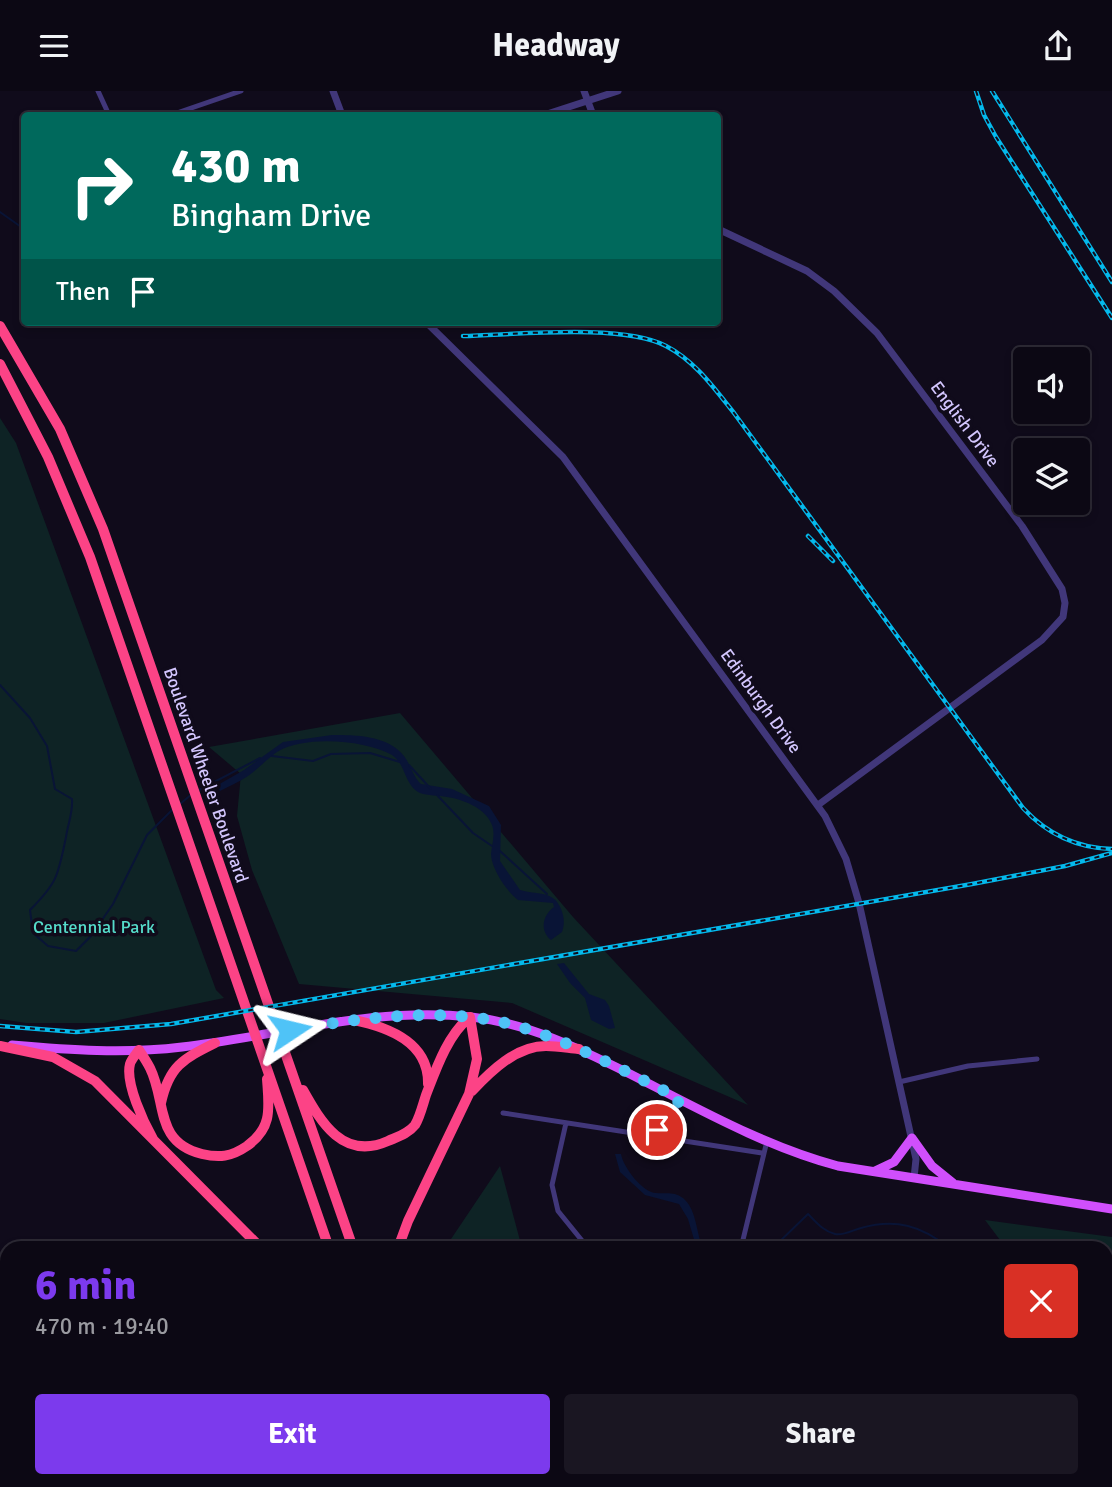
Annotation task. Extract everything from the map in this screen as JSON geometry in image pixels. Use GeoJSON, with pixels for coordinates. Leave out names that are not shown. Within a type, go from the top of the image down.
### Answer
{"type":"FeatureCollection","features":[{"type":"Feature","properties":{"kind":"highway","name":"Boulevard Wheeler Boulevard"},"geometry":{"type":"LineString","coordinates":[[0,325],[60,429],[103,529],[350,1241]]}},
{"type":"Feature","properties":{"kind":"highway"},"geometry":{"type":"LineString","coordinates":[[0,364],[48,457],[90,557],[327,1241]]}},
{"type":"Feature","properties":{"kind":"highway"},"geometry":{"type":"LineString","coordinates":[[294,1074],[322,1124],[342,1142],[369,1146],[383,1144],[407,1133],[416,1123],[427,1091],[459,1026],[470,1017],[477,1059],[470,1094],[401,1241]]}},
{"type":"Feature","properties":{"kind":"highway"},"geometry":{"type":"LineString","coordinates":[[354,1020],[384,1027],[403,1037],[418,1053],[428,1071],[427,1091]]}},
{"type":"Feature","properties":{"kind":"highway"},"geometry":{"type":"LineString","coordinates":[[160,1107],[170,1075],[180,1062],[215,1043]]}},
{"type":"Feature","properties":{"kind":"highway"},"geometry":{"type":"LineString","coordinates":[[0,1045],[53,1057],[95,1081],[254,1241]]}},
{"type":"Feature","properties":{"kind":"highway"},"geometry":{"type":"LineString","coordinates":[[470,1094],[502,1062],[523,1052],[543,1046],[579,1049]]}},
{"type":"Feature","properties":{"kind":"highway"},"geometry":{"type":"LineString","coordinates":[[153,1139],[139,1115],[131,1082],[130,1064],[139,1050],[151,1069],[165,1126],[187,1150],[218,1158],[238,1152],[255,1140],[266,1126],[269,1109],[265,1063]]}},
{"type":"Feature","properties":{"kind":"main road"},"geometry":{"type":"LineString","coordinates":[[0,1045],[93,1051],[139,1050],[215,1043],[354,1020],[412,1015],[470,1017],[519,1027],[579,1049],[767,1141],[838,1166],[1112,1209]]}},
{"type":"Feature","properties":{"kind":"main road"},"geometry":{"type":"LineString","coordinates":[[871,1171],[881,1170],[894,1162],[912,1139],[932,1166],[954,1184]]}},
{"type":"Feature","properties":{"kind":"street"},"geometry":{"type":"LineString","coordinates":[[98,91],[108,112]]}},
{"type":"Feature","properties":{"kind":"street"},"geometry":{"type":"LineString","coordinates":[[180,112],[241,91]]}},
{"type":"Feature","properties":{"kind":"street"},"geometry":{"type":"LineString","coordinates":[[333,91],[341,112]]}},
{"type":"Feature","properties":{"kind":"street"},"geometry":{"type":"LineString","coordinates":[[584,91],[592,112]]}},
{"type":"Feature","properties":{"kind":"street"},"geometry":{"type":"LineString","coordinates":[[553,112],[618,91]]}},
{"type":"Feature","properties":{"kind":"street","name":"English Drive"},"geometry":{"type":"LineString","coordinates":[[721,230],[807,271],[868,322],[1022,526],[1062,589],[1065,603],[1063,617],[1042,639],[818,805]]}},
{"type":"Feature","properties":{"kind":"street","name":"Edinburgh Drive"},"geometry":{"type":"LineString","coordinates":[[430,326],[563,457],[818,805],[850,872],[912,1139],[916,1159],[914,1178]]}},
{"type":"Feature","properties":{"kind":"street"},"geometry":{"type":"LineString","coordinates":[[899,1082],[968,1066],[1037,1059]]}},
{"type":"Feature","properties":{"kind":"street"},"geometry":{"type":"LineString","coordinates":[[640,1135],[668,1124],[676,1115],[679,1098]]}},
{"type":"Feature","properties":{"kind":"street"},"geometry":{"type":"LineString","coordinates":[[503,1113],[762,1153]]}},
{"type":"Feature","properties":{"kind":"street"},"geometry":{"type":"LineString","coordinates":[[566,1123],[552,1185],[558,1211],[582,1241]]}},
{"type":"Feature","properties":{"kind":"street"},"geometry":{"type":"LineString","coordinates":[[743,1241],[767,1141]]}},
{"type":"Feature","properties":{"kind":"green space","name":"Centennial Park"},"geometry":{"type":"Polygon","coordinates":[[[0,418],[16,443],[216,990],[224,998],[104,1023],[26,1023],[0,1019],[0,418]]]}},
{"type":"Feature","properties":{"kind":"green space"},"geometry":{"type":"Polygon","coordinates":[[[400,713],[573,917],[748,1105],[512,1003],[299,984],[252,870],[237,816],[241,774],[209,747],[400,713]]]}},
{"type":"Feature","properties":{"kind":"green space"},"geometry":{"type":"Polygon","coordinates":[[[500,1166],[520,1241],[450,1241],[500,1166]]]}},
{"type":"Feature","properties":{"kind":"green space"},"geometry":{"type":"Polygon","coordinates":[[[985,1220],[1112,1237],[1112,1241],[1001,1241],[985,1220]]]}},
{"type":"Feature","properties":{"kind":"water"},"geometry":{"type":"Polygon","coordinates":[[[332,735],[371,738],[389,744],[404,756],[421,784],[452,789],[489,806],[501,825],[500,861],[520,890],[544,894],[558,903],[563,917],[562,932],[551,940],[545,932],[545,918],[554,907],[553,903],[518,900],[500,879],[491,854],[492,827],[484,813],[459,800],[420,793],[411,785],[392,755],[351,743],[303,743],[277,752],[248,776],[220,791],[216,786],[283,742],[332,735]]]}},
{"type":"Feature","properties":{"kind":"water"},"geometry":{"type":"Polygon","coordinates":[[[564,963],[589,994],[605,1000],[615,1028],[609,1029],[591,1020],[585,998],[557,964],[564,963]]]}},
{"type":"Feature","properties":{"kind":"water"},"geometry":{"type":"Polygon","coordinates":[[[615,1154],[621,1154],[630,1172],[645,1189],[683,1198],[693,1213],[700,1241],[695,1241],[688,1219],[679,1204],[645,1195],[620,1172],[615,1154]]]}},
{"type":"Feature","properties":{"kind":"waterway"},"geometry":{"type":"LineString","coordinates":[[0,212],[21,227]]}},
{"type":"Feature","properties":{"kind":"waterway"},"geometry":{"type":"LineString","coordinates":[[0,685],[30,718],[47,746],[55,789],[72,799],[58,869],[52,885],[30,910],[33,933],[48,946],[76,951],[91,936],[113,904],[147,835],[173,809]]}},
{"type":"Feature","properties":{"kind":"waterway"},"geometry":{"type":"LineString","coordinates":[[272,756],[313,761],[331,754],[370,753],[400,762]]}},
{"type":"Feature","properties":{"kind":"waterway"},"geometry":{"type":"LineString","coordinates":[[197,791],[260,758]]}},
{"type":"Feature","properties":{"kind":"waterway"},"geometry":{"type":"LineString","coordinates":[[409,765],[431,789]]}},
{"type":"Feature","properties":{"kind":"waterway"},"geometry":{"type":"LineString","coordinates":[[180,804],[192,794]]}},
{"type":"Feature","properties":{"kind":"waterway"},"geometry":{"type":"LineString","coordinates":[[437,795],[473,833],[492,846]]}},
{"type":"Feature","properties":{"kind":"waterway"},"geometry":{"type":"LineString","coordinates":[[500,851],[547,894]]}},
{"type":"Feature","properties":{"kind":"waterway"},"geometry":{"type":"LineString","coordinates":[[780,1241],[808,1214],[823,1228],[835,1234],[845,1234],[874,1225],[897,1224],[919,1229],[940,1241]]}},
{"type":"Feature","properties":{"kind":"railway"},"geometry":{"type":"LineString","coordinates":[[976,91],[984,115],[996,137],[1112,318]]}},
{"type":"Feature","properties":{"kind":"railway"},"geometry":{"type":"LineString","coordinates":[[992,91],[1112,282]]}},
{"type":"Feature","properties":{"kind":"railway"},"geometry":{"type":"LineString","coordinates":[[463,336],[596,332],[647,339],[666,346],[686,359],[734,413],[1023,808],[1042,825],[1063,838],[1087,846],[1112,849]]}},
{"type":"Feature","properties":{"kind":"railway"},"geometry":{"type":"LineString","coordinates":[[808,536],[833,561]]}},
{"type":"Feature","properties":{"kind":"railway"},"geometry":{"type":"LineString","coordinates":[[0,1026],[76,1032],[171,1024],[972,884],[1065,866],[1112,853]]}},
{"type":"Feature","properties":{"kind":"route"},"geometry":{"type":"LineString","coordinates":[[290,1030],[377,1016],[412,1015],[470,1017],[510,1024],[579,1049],[679,1098],[676,1115],[668,1124],[657,1130]]}}]}
